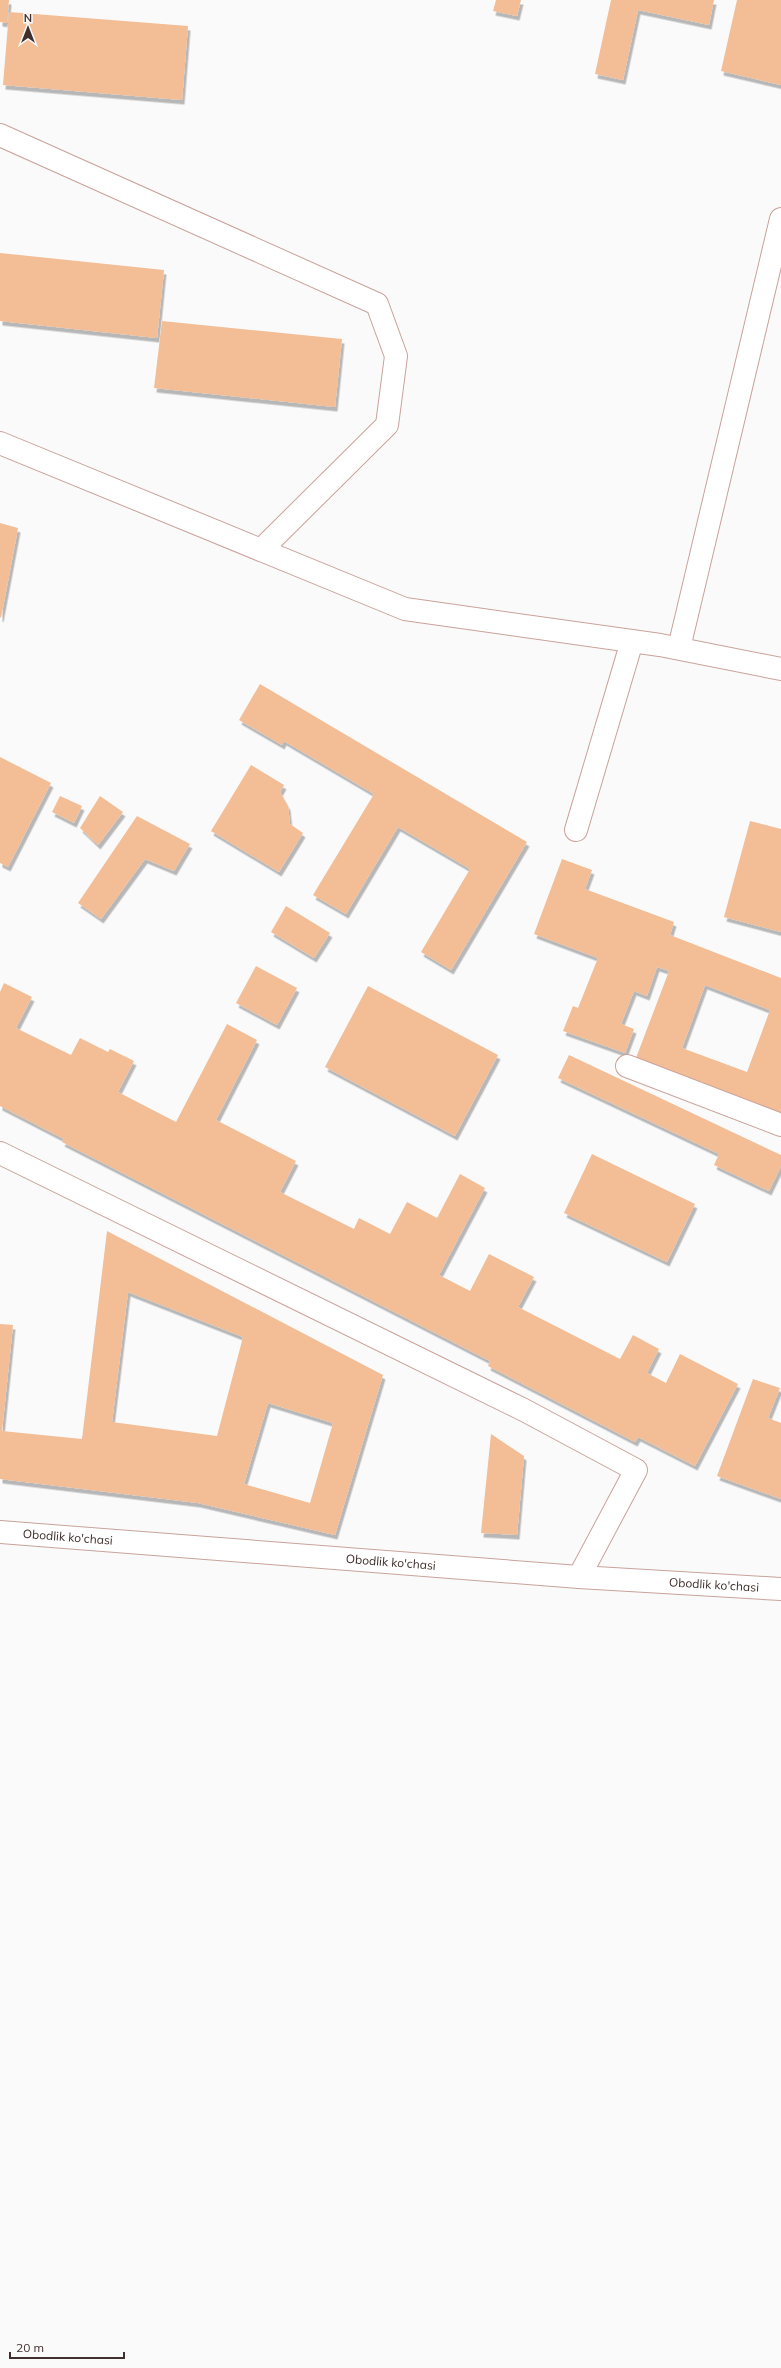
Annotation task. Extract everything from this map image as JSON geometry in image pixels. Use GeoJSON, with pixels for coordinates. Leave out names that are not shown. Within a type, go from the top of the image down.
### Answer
{"type":"FeatureCollection","features":[{"type":"Feature","properties":{"kind":"street"},"geometry":{"type":"LineString","coordinates":[[0,135],[377,304],[396,356],[387,425],[261,550]]}},
{"type":"Feature","properties":{"kind":"street"},"geometry":{"type":"LineString","coordinates":[[679,648],[781,220]]}},
{"type":"Feature","properties":{"kind":"street"},"geometry":{"type":"LineString","coordinates":[[0,443],[405,609],[679,648],[781,669]]}},
{"type":"Feature","properties":{"kind":"street"},"geometry":{"type":"LineString","coordinates":[[576,830],[632,641]]}},
{"type":"Feature","properties":{"kind":"street"},"geometry":{"type":"LineString","coordinates":[[627,1066],[781,1125]]}},
{"type":"Feature","properties":{"kind":"street"},"geometry":{"type":"LineString","coordinates":[[0,1153],[524,1410],[636,1470],[579,1578]]}},
{"type":"Feature","properties":{"kind":"street","name":"Obodlik ko'chasi"},"geometry":{"type":"LineString","coordinates":[[0,1532],[579,1578],[781,1589]]}},
{"type":"Feature","properties":{"kind":"building"},"geometry":{"type":"Polygon","coordinates":[[[0,0],[9,0],[7,23],[0,22],[0,0]]]}},
{"type":"Feature","properties":{"kind":"building"},"geometry":{"type":"Polygon","coordinates":[[[496,0],[521,0],[517,16],[493,11],[496,0]]]}},
{"type":"Feature","properties":{"kind":"building"},"geometry":{"type":"Polygon","coordinates":[[[611,0],[714,0],[709,25],[638,10],[623,80],[595,74],[611,0]]]}},
{"type":"Feature","properties":{"kind":"building"},"geometry":{"type":"Polygon","coordinates":[[[737,0],[781,0],[781,85],[721,71],[737,0]]]}},
{"type":"Feature","properties":{"kind":"building"},"geometry":{"type":"Polygon","coordinates":[[[9,12],[188,26],[182,100],[3,85],[9,12]]]}},
{"type":"Feature","properties":{"kind":"building"},"geometry":{"type":"Polygon","coordinates":[[[0,253],[164,270],[157,338],[0,321],[0,253]]]}},
{"type":"Feature","properties":{"kind":"building"},"geometry":{"type":"Polygon","coordinates":[[[162,321],[342,339],[335,407],[154,388],[162,321]]]}},
{"type":"Feature","properties":{"kind":"building"},"geometry":{"type":"Polygon","coordinates":[[[0,523],[18,528],[1,618],[0,617],[0,523]]]}},
{"type":"Feature","properties":{"kind":"building"},"geometry":{"type":"Polygon","coordinates":[[[260,684],[527,842],[451,970],[421,952],[470,869],[398,827],[346,914],[313,895],[374,794],[284,741],[282,745],[239,720],[260,684]]]}},
{"type":"Feature","properties":{"kind":"building"},"geometry":{"type":"Polygon","coordinates":[[[0,757],[51,783],[8,867],[0,863],[0,757]]]}},
{"type":"Feature","properties":{"kind":"building"},"geometry":{"type":"Polygon","coordinates":[[[251,765],[284,785],[280,792],[288,806],[290,824],[303,833],[279,872],[211,831],[251,765]]]}},
{"type":"Feature","properties":{"kind":"building"},"geometry":{"type":"Polygon","coordinates":[[[60,796],[82,806],[74,823],[52,812],[60,796]]]}},
{"type":"Feature","properties":{"kind":"building"},"geometry":{"type":"Polygon","coordinates":[[[100,796],[123,812],[98,845],[80,828],[100,796]]]}},
{"type":"Feature","properties":{"kind":"building"},"geometry":{"type":"Polygon","coordinates":[[[137,816],[190,844],[174,871],[145,859],[101,919],[78,903],[137,816]]]}},
{"type":"Feature","properties":{"kind":"building"},"geometry":{"type":"Polygon","coordinates":[[[750,821],[781,829],[781,932],[724,917],[750,821]]]}},
{"type":"Feature","properties":{"kind":"building"},"geometry":{"type":"Polygon","coordinates":[[[562,859],[592,870],[585,889],[674,922],[670,935],[781,978],[781,1116],[737,1099],[738,1096],[636,1058],[669,971],[657,967],[647,996],[634,991],[621,1024],[634,1029],[625,1053],[563,1031],[573,1006],[578,1008],[598,958],[534,934],[562,859]],[[705,985],[682,1048],[747,1072],[770,1010],[705,985]]]}},
{"type":"Feature","properties":{"kind":"building"},"geometry":{"type":"Polygon","coordinates":[[[286,906],[330,933],[314,958],[271,932],[286,906]]]}},
{"type":"Feature","properties":{"kind":"building"},"geometry":{"type":"Polygon","coordinates":[[[256,966],[297,988],[277,1025],[236,1003],[256,966]]]}},
{"type":"Feature","properties":{"kind":"building"},"geometry":{"type":"Polygon","coordinates":[[[4,983],[32,997],[16,1028],[71,1055],[80,1038],[108,1052],[110,1049],[134,1061],[118,1092],[176,1122],[227,1024],[257,1040],[216,1120],[296,1161],[280,1192],[354,1229],[359,1218],[390,1234],[407,1202],[437,1218],[460,1174],[485,1188],[439,1275],[470,1291],[489,1254],[534,1277],[518,1307],[620,1359],[633,1335],[659,1349],[647,1373],[666,1383],[680,1354],[738,1384],[695,1466],[638,1437],[635,1442],[488,1366],[490,1361],[62,1142],[64,1139],[0,1106],[0,992],[4,983]]]}},
{"type":"Feature","properties":{"kind":"building"},"geometry":{"type":"Polygon","coordinates":[[[368,986],[498,1055],[455,1136],[325,1067],[368,986]]]}},
{"type":"Feature","properties":{"kind":"building"},"geometry":{"type":"Polygon","coordinates":[[[569,1055],[781,1155],[781,1166],[769,1191],[714,1165],[719,1154],[558,1078],[569,1055]]]}},
{"type":"Feature","properties":{"kind":"building"},"geometry":{"type":"Polygon","coordinates":[[[592,1154],[695,1204],[667,1262],[564,1213],[592,1154]]]}},
{"type":"Feature","properties":{"kind":"building"},"geometry":{"type":"Polygon","coordinates":[[[107,1231],[383,1375],[335,1535],[198,1503],[0,1479],[0,1324],[13,1325],[2,1431],[82,1439],[107,1231]],[[128,1292],[112,1422],[217,1436],[243,1337],[128,1292]],[[268,1403],[244,1484],[310,1503],[333,1423],[268,1403]]]}},
{"type":"Feature","properties":{"kind":"building"},"geometry":{"type":"Polygon","coordinates":[[[753,1379],[780,1388],[768,1418],[781,1423],[781,1499],[717,1476],[753,1379]]]}},
{"type":"Feature","properties":{"kind":"building"},"geometry":{"type":"Polygon","coordinates":[[[491,1434],[524,1456],[517,1535],[481,1533],[491,1434]]]}}]}
